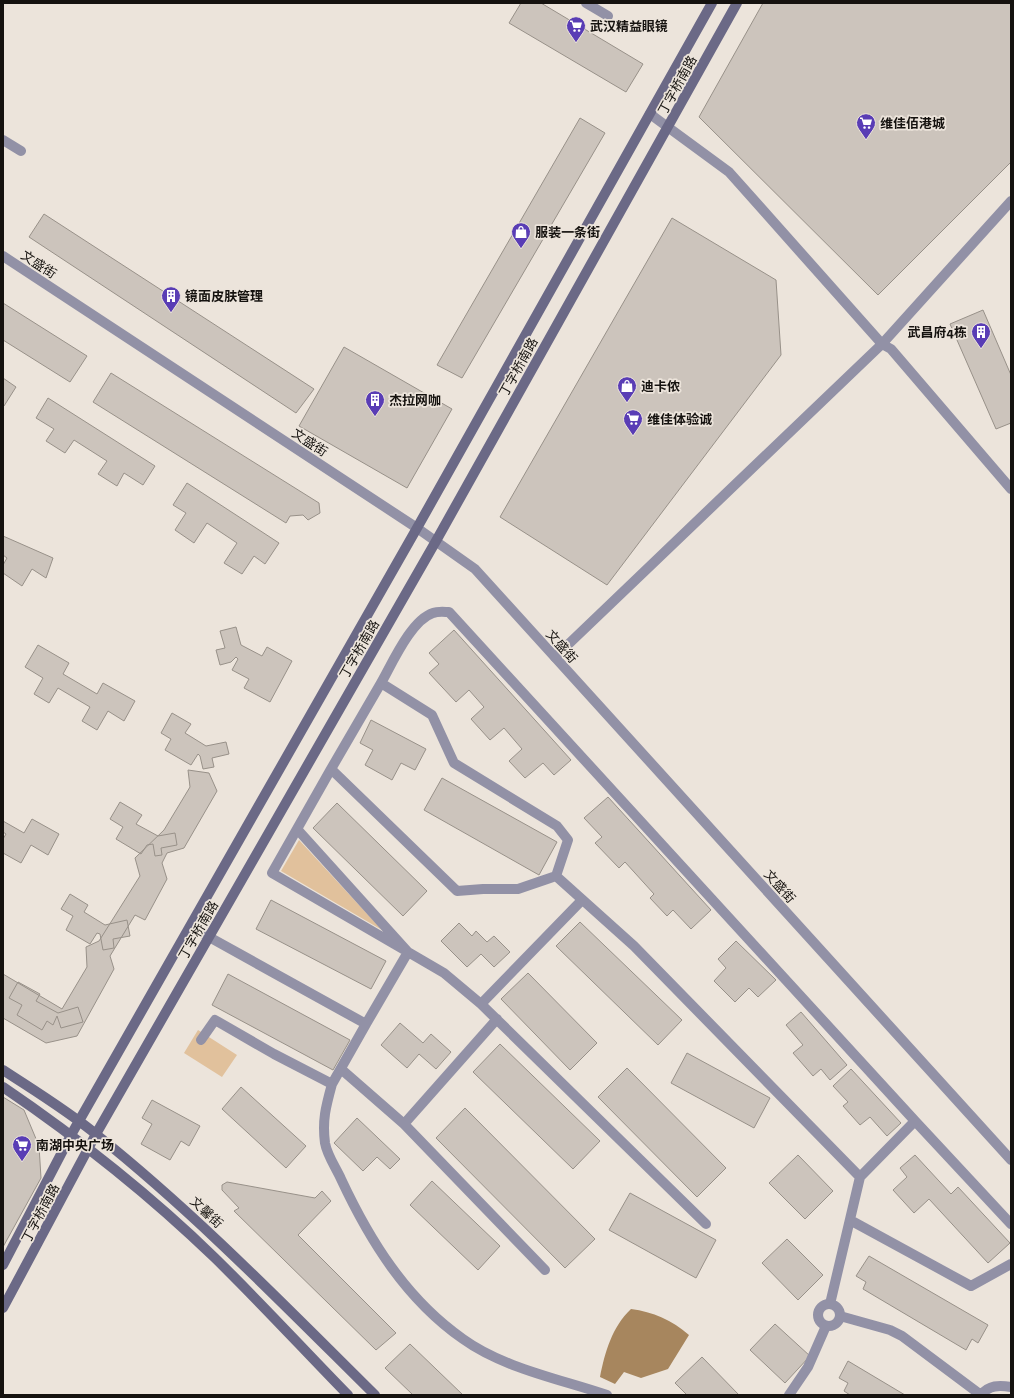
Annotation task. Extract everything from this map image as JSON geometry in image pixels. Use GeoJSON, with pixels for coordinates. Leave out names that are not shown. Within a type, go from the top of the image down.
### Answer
{"type":"FeatureCollection","features":[{"type":"Feature","properties":{"kind":"main road","name":"丁字桥南路"},"geometry":{"type":"LineString","coordinates":[[3,1265],[78,1121],[191,927],[712,3]]}},
{"type":"Feature","properties":{"kind":"main road","name":"丁字桥南路"},"geometry":{"type":"LineString","coordinates":[[3,1308],[96,1134],[436,541],[737,3]]}},
{"type":"Feature","properties":{"kind":"main road","name":"文馨街"},"geometry":{"type":"LineString","coordinates":[[3,1070],[96,1134],[198,1221],[375,1395]]}},
{"type":"Feature","properties":{"kind":"main road"},"geometry":{"type":"LineString","coordinates":[[3,1087],[89,1148],[215,1258],[348,1395]]}},
{"type":"Feature","properties":{"kind":"street"},"geometry":{"type":"LineString","coordinates":[[586,3],[608,16]]}},
{"type":"Feature","properties":{"kind":"street"},"geometry":{"type":"LineString","coordinates":[[650,114],[729,172],[882,344],[891,349],[1011,489]]}},
{"type":"Feature","properties":{"kind":"street"},"geometry":{"type":"LineString","coordinates":[[3,140],[21,151]]}},
{"type":"Feature","properties":{"kind":"street"},"geometry":{"type":"LineString","coordinates":[[555,657],[882,344],[1011,201]]}},
{"type":"Feature","properties":{"kind":"street","name":"文盛街"},"geometry":{"type":"LineString","coordinates":[[3,256],[417,528],[475,570],[1011,1160]]}},
{"type":"Feature","properties":{"kind":"street"},"geometry":{"type":"LineString","coordinates":[[706,1224],[497,1019],[444,973],[272,873],[411,632],[422,620],[434,612],[449,612],[1011,1224]]}},
{"type":"Feature","properties":{"kind":"street"},"geometry":{"type":"LineString","coordinates":[[381,683],[432,715],[454,763],[557,826],[568,840],[556,876]]}},
{"type":"Feature","properties":{"kind":"street"},"geometry":{"type":"LineString","coordinates":[[331,769],[458,892],[483,889],[518,889],[556,876]]}},
{"type":"Feature","properties":{"kind":"street"},"geometry":{"type":"LineString","coordinates":[[297,829],[408,952]]}},
{"type":"Feature","properties":{"kind":"street"},"geometry":{"type":"LineString","coordinates":[[556,876],[634,946],[860,1178]]}},
{"type":"Feature","properties":{"kind":"street"},"geometry":{"type":"LineString","coordinates":[[481,1004],[582,900]]}},
{"type":"Feature","properties":{"kind":"street"},"geometry":{"type":"LineString","coordinates":[[191,927],[366,1024]]}},
{"type":"Feature","properties":{"kind":"street"},"geometry":{"type":"LineString","coordinates":[[408,952],[332,1084],[324,1114],[326,1145],[346,1188],[383,1256],[420,1304],[463,1340],[501,1361],[606,1395]]}},
{"type":"Feature","properties":{"kind":"street"},"geometry":{"type":"LineString","coordinates":[[404,1124],[497,1019]]}},
{"type":"Feature","properties":{"kind":"street"},"geometry":{"type":"LineString","coordinates":[[201,1040],[215,1020],[274,1054],[332,1084]]}},
{"type":"Feature","properties":{"kind":"street"},"geometry":{"type":"LineString","coordinates":[[341,1068],[404,1124],[545,1270]]}},
{"type":"Feature","properties":{"kind":"street"},"geometry":{"type":"LineString","coordinates":[[830,1304],[860,1178],[915,1121]]}},
{"type":"Feature","properties":{"kind":"street"},"geometry":{"type":"LineString","coordinates":[[850,1220],[971,1286],[1011,1264]]}},
{"type":"Feature","properties":{"kind":"street"},"geometry":{"type":"LineString","coordinates":[[830,1304],[837,1308],[840,1316],[836,1324],[826,1326],[820,1322],[817,1315],[820,1308],[830,1304]]}},
{"type":"Feature","properties":{"kind":"street"},"geometry":{"type":"LineString","coordinates":[[840,1316],[890,1330],[902,1336],[981,1395],[989,1388],[998,1386],[1011,1387]]}},
{"type":"Feature","properties":{"kind":"street"},"geometry":{"type":"LineString","coordinates":[[789,1395],[808,1367],[826,1326]]}},
{"type":"Feature","properties":{"kind":"shaded area"},"geometry":{"type":"Polygon","coordinates":[[[299,840],[382,930],[281,871],[299,840]]]}},
{"type":"Feature","properties":{"kind":"shaded area"},"geometry":{"type":"Polygon","coordinates":[[[198,1030],[237,1055],[222,1077],[184,1053],[198,1030]]]}},
{"type":"Feature","properties":{"kind":"shaded area"},"geometry":{"type":"Polygon","coordinates":[[[631,1309],[647,1312],[669,1321],[689,1335],[668,1369],[641,1378],[624,1372],[615,1384],[600,1377],[610,1340],[624,1316],[631,1309]]]}},
{"type":"Feature","properties":{"kind":"building","name":"武汉精益眼镜"},"geometry":{"type":"Polygon","coordinates":[[[521,3],[541,3],[643,64],[626,92],[509,23],[521,3]]]}},
{"type":"Feature","properties":{"kind":"building","name":"维佳佰港城"},"geometry":{"type":"Polygon","coordinates":[[[763,3],[1011,3],[1011,162],[878,295],[699,117],[763,3]]]}},
{"type":"Feature","properties":{"kind":"building","name":"服装一条街"},"geometry":{"type":"Polygon","coordinates":[[[580,118],[605,133],[462,378],[437,365],[580,118]]]}},
{"type":"Feature","properties":{"kind":"building","name":"镜面皮肤管理"},"geometry":{"type":"Polygon","coordinates":[[[44,214],[314,389],[296,413],[29,237],[44,214]]]}},
{"type":"Feature","properties":{"kind":"building","name":"维佳体验诚"},"geometry":{"type":"Polygon","coordinates":[[[672,218],[776,280],[781,355],[607,585],[500,517],[672,218]]]}},
{"type":"Feature","properties":{"kind":"building"},"geometry":{"type":"Polygon","coordinates":[[[3,303],[87,356],[70,382],[3,340],[3,303]]]}},
{"type":"Feature","properties":{"kind":"building","name":"武昌府4栋"},"geometry":{"type":"Polygon","coordinates":[[[983,310],[1011,375],[1011,423],[996,429],[950,324],[983,310]]]}},
{"type":"Feature","properties":{"kind":"building","name":"杰拉网咖"},"geometry":{"type":"Polygon","coordinates":[[[344,347],[452,409],[407,488],[299,426],[344,347]]]}},
{"type":"Feature","properties":{"kind":"building"},"geometry":{"type":"Polygon","coordinates":[[[111,373],[319,503],[320,513],[308,520],[303,515],[290,516],[286,523],[93,402],[111,373]]]}},
{"type":"Feature","properties":{"kind":"building"},"geometry":{"type":"Polygon","coordinates":[[[3,378],[16,387],[4,406],[3,405],[3,378]]]}},
{"type":"Feature","properties":{"kind":"building"},"geometry":{"type":"Polygon","coordinates":[[[48,398],[155,466],[143,485],[124,473],[117,486],[98,474],[107,461],[74,440],[65,453],[46,441],[54,429],[36,418],[48,398]]]}},
{"type":"Feature","properties":{"kind":"building"},"geometry":{"type":"Polygon","coordinates":[[[187,483],[279,543],[265,564],[254,556],[242,574],[224,563],[237,543],[207,523],[194,543],[175,530],[186,513],[173,505],[187,483]]]}},
{"type":"Feature","properties":{"kind":"building"},"geometry":{"type":"Polygon","coordinates":[[[3,536],[53,558],[46,578],[32,569],[22,586],[3,573],[3,565],[7,558],[3,555],[3,536]]]}},
{"type":"Feature","properties":{"kind":"building"},"geometry":{"type":"Polygon","coordinates":[[[236,627],[241,645],[262,656],[267,647],[292,661],[270,702],[244,688],[249,679],[232,670],[238,659],[236,657],[231,662],[220,665],[216,650],[225,648],[220,631],[236,627]]]}},
{"type":"Feature","properties":{"kind":"building"},"geometry":{"type":"Polygon","coordinates":[[[454,630],[571,760],[554,775],[543,763],[525,778],[509,761],[522,749],[504,728],[490,740],[471,719],[484,707],[469,690],[456,702],[429,673],[439,664],[429,653],[454,630]]]}},
{"type":"Feature","properties":{"kind":"building"},"geometry":{"type":"Polygon","coordinates":[[[38,645],[69,663],[63,674],[97,694],[103,683],[135,701],[124,721],[108,711],[97,730],[82,721],[90,707],[58,688],[49,703],[34,694],[43,678],[25,667],[38,645]]]}},
{"type":"Feature","properties":{"kind":"building"},"geometry":{"type":"Polygon","coordinates":[[[172,713],[191,724],[185,733],[206,746],[226,742],[229,754],[212,758],[214,767],[203,769],[200,756],[198,754],[191,765],[165,750],[171,739],[161,733],[172,713]]]}},
{"type":"Feature","properties":{"kind":"building"},"geometry":{"type":"Polygon","coordinates":[[[371,720],[426,749],[415,770],[401,763],[392,780],[365,765],[373,750],[360,743],[371,720]]]}},
{"type":"Feature","properties":{"kind":"building"},"geometry":{"type":"Polygon","coordinates":[[[188,770],[209,773],[217,791],[184,848],[167,853],[162,863],[167,879],[145,920],[135,915],[110,956],[114,969],[77,1036],[46,1043],[3,1018],[3,974],[62,1009],[87,967],[86,947],[99,941],[140,876],[135,858],[164,830],[190,787],[188,770]]]}},
{"type":"Feature","properties":{"kind":"building"},"geometry":{"type":"Polygon","coordinates":[[[442,778],[557,842],[539,875],[424,810],[442,778]]]}},
{"type":"Feature","properties":{"kind":"building"},"geometry":{"type":"Polygon","coordinates":[[[608,797],[711,910],[691,929],[673,910],[667,916],[650,898],[654,894],[625,862],[619,868],[595,843],[602,837],[584,818],[608,797]]]}},
{"type":"Feature","properties":{"kind":"building"},"geometry":{"type":"Polygon","coordinates":[[[120,802],[142,815],[136,824],[158,836],[175,833],[177,845],[161,848],[162,855],[155,856],[153,844],[147,845],[141,854],[116,839],[123,827],[110,819],[120,802]]]}},
{"type":"Feature","properties":{"kind":"building"},"geometry":{"type":"Polygon","coordinates":[[[337,803],[427,891],[403,916],[313,828],[337,803]]]}},
{"type":"Feature","properties":{"kind":"building"},"geometry":{"type":"Polygon","coordinates":[[[32,819],[59,834],[48,855],[31,845],[21,863],[3,853],[3,839],[6,834],[3,832],[3,821],[24,833],[32,819]]]}},
{"type":"Feature","properties":{"kind":"building"},"geometry":{"type":"Polygon","coordinates":[[[70,894],[88,905],[84,912],[105,925],[127,920],[130,936],[113,939],[114,948],[103,950],[100,934],[97,933],[90,944],[66,930],[73,916],[61,909],[70,894]]]}},
{"type":"Feature","properties":{"kind":"building"},"geometry":{"type":"Polygon","coordinates":[[[271,900],[386,961],[371,989],[256,929],[271,900]]]}},
{"type":"Feature","properties":{"kind":"building"},"geometry":{"type":"Polygon","coordinates":[[[580,922],[682,1020],[658,1045],[556,946],[580,922]]]}},
{"type":"Feature","properties":{"kind":"building"},"geometry":{"type":"Polygon","coordinates":[[[459,923],[472,936],[476,931],[487,942],[494,936],[510,952],[494,967],[481,954],[467,967],[441,941],[459,923]]]}},
{"type":"Feature","properties":{"kind":"building"},"geometry":{"type":"Polygon","coordinates":[[[736,941],[776,980],[758,997],[749,988],[735,1002],[714,981],[726,968],[718,959],[736,941]]]}},
{"type":"Feature","properties":{"kind":"building"},"geometry":{"type":"Polygon","coordinates":[[[528,973],[597,1043],[570,1070],[501,999],[528,973]]]}},
{"type":"Feature","properties":{"kind":"building"},"geometry":{"type":"Polygon","coordinates":[[[228,974],[350,1040],[333,1070],[212,1005],[228,974]]]}},
{"type":"Feature","properties":{"kind":"building"},"geometry":{"type":"Polygon","coordinates":[[[18,982],[40,994],[36,1001],[58,1013],[78,1007],[83,1022],[61,1028],[57,1016],[53,1025],[47,1021],[42,1030],[17,1015],[22,1005],[9,998],[18,982]]]}},
{"type":"Feature","properties":{"kind":"building"},"geometry":{"type":"Polygon","coordinates":[[[801,1012],[847,1065],[830,1080],[821,1069],[813,1076],[793,1053],[803,1045],[786,1025],[801,1012]]]}},
{"type":"Feature","properties":{"kind":"building"},"geometry":{"type":"Polygon","coordinates":[[[400,1023],[423,1043],[431,1034],[451,1052],[436,1069],[419,1054],[407,1068],[381,1045],[400,1023]]]}},
{"type":"Feature","properties":{"kind":"building"},"geometry":{"type":"Polygon","coordinates":[[[500,1044],[600,1141],[573,1169],[473,1072],[500,1044]]]}},
{"type":"Feature","properties":{"kind":"building"},"geometry":{"type":"Polygon","coordinates":[[[687,1053],[770,1098],[754,1128],[671,1083],[687,1053]]]}},
{"type":"Feature","properties":{"kind":"building"},"geometry":{"type":"Polygon","coordinates":[[[627,1068],[726,1168],[697,1197],[598,1097],[627,1068]]]}},
{"type":"Feature","properties":{"kind":"building"},"geometry":{"type":"Polygon","coordinates":[[[851,1069],[901,1123],[887,1136],[870,1117],[860,1125],[843,1106],[848,1102],[833,1086],[851,1069]]]}},
{"type":"Feature","properties":{"kind":"building"},"geometry":{"type":"Polygon","coordinates":[[[241,1087],[306,1146],[286,1168],[222,1109],[241,1087]]]}},
{"type":"Feature","properties":{"kind":"building","name":"南湖中央广场"},"geometry":{"type":"Polygon","coordinates":[[[3,1097],[24,1110],[39,1146],[41,1178],[3,1247],[3,1097]]]}},
{"type":"Feature","properties":{"kind":"building"},"geometry":{"type":"Polygon","coordinates":[[[152,1100],[200,1126],[189,1146],[181,1141],[170,1160],[141,1144],[152,1124],[142,1118],[152,1100]]]}},
{"type":"Feature","properties":{"kind":"building"},"geometry":{"type":"Polygon","coordinates":[[[465,1108],[595,1239],[565,1268],[436,1138],[465,1108]]]}},
{"type":"Feature","properties":{"kind":"building"},"geometry":{"type":"Polygon","coordinates":[[[357,1118],[400,1159],[390,1169],[377,1157],[363,1171],[334,1143],[357,1118]]]}},
{"type":"Feature","properties":{"kind":"building"},"geometry":{"type":"Polygon","coordinates":[[[798,1155],[833,1191],[805,1219],[769,1183],[798,1155]]]}},
{"type":"Feature","properties":{"kind":"building"},"geometry":{"type":"Polygon","coordinates":[[[915,1155],[951,1194],[958,1187],[1010,1243],[988,1263],[929,1199],[914,1213],[893,1190],[907,1177],[900,1168],[915,1155]]]}},
{"type":"Feature","properties":{"kind":"building"},"geometry":{"type":"Polygon","coordinates":[[[432,1181],[500,1246],[478,1270],[410,1205],[432,1181]]]}},
{"type":"Feature","properties":{"kind":"building"},"geometry":{"type":"Polygon","coordinates":[[[227,1182],[315,1198],[322,1191],[331,1201],[298,1235],[396,1333],[376,1350],[234,1211],[239,1208],[222,1190],[222,1185],[227,1182]]]}},
{"type":"Feature","properties":{"kind":"building"},"geometry":{"type":"Polygon","coordinates":[[[630,1193],[716,1240],[696,1278],[609,1230],[630,1193]]]}},
{"type":"Feature","properties":{"kind":"building"},"geometry":{"type":"Polygon","coordinates":[[[787,1239],[823,1275],[798,1300],[762,1263],[787,1239]]]}},
{"type":"Feature","properties":{"kind":"building"},"geometry":{"type":"Polygon","coordinates":[[[869,1256],[988,1325],[978,1343],[972,1339],[966,1350],[863,1289],[866,1282],[856,1276],[869,1256]]]}},
{"type":"Feature","properties":{"kind":"building"},"geometry":{"type":"Polygon","coordinates":[[[775,1324],[810,1356],[785,1383],[750,1350],[775,1324]]]}},
{"type":"Feature","properties":{"kind":"building"},"geometry":{"type":"Polygon","coordinates":[[[410,1344],[463,1395],[413,1395],[385,1368],[410,1344]]]}},
{"type":"Feature","properties":{"kind":"building"},"geometry":{"type":"Polygon","coordinates":[[[702,1357],[739,1395],[687,1395],[675,1383],[702,1357]]]}},
{"type":"Feature","properties":{"kind":"building"},"geometry":{"type":"Polygon","coordinates":[[[848,1361],[905,1395],[850,1395],[844,1391],[848,1383],[839,1378],[848,1361]]]}},
{"type":"Feature","properties":{"kind":"place","name":"武汉精益眼镜"},"geometry":{"type":"Point","coordinates":[576,43]}},
{"type":"Feature","properties":{"kind":"place","name":"维佳佰港城"},"geometry":{"type":"Point","coordinates":[866,140]}},
{"type":"Feature","properties":{"kind":"place","name":"服装一条街"},"geometry":{"type":"Point","coordinates":[521,249]}},
{"type":"Feature","properties":{"kind":"place","name":"镜面皮肤管理"},"geometry":{"type":"Point","coordinates":[171,313]}},
{"type":"Feature","properties":{"kind":"place","name":"武昌府4栋"},"geometry":{"type":"Point","coordinates":[981,349]}},
{"type":"Feature","properties":{"kind":"place","name":"迪卡侬"},"geometry":{"type":"Point","coordinates":[627,403]}},
{"type":"Feature","properties":{"kind":"place","name":"杰拉网咖"},"geometry":{"type":"Point","coordinates":[375,417]}},
{"type":"Feature","properties":{"kind":"place","name":"维佳体验诚"},"geometry":{"type":"Point","coordinates":[633,436]}},
{"type":"Feature","properties":{"kind":"place","name":"南湖中央广场"},"geometry":{"type":"Point","coordinates":[22,1162]}}]}
